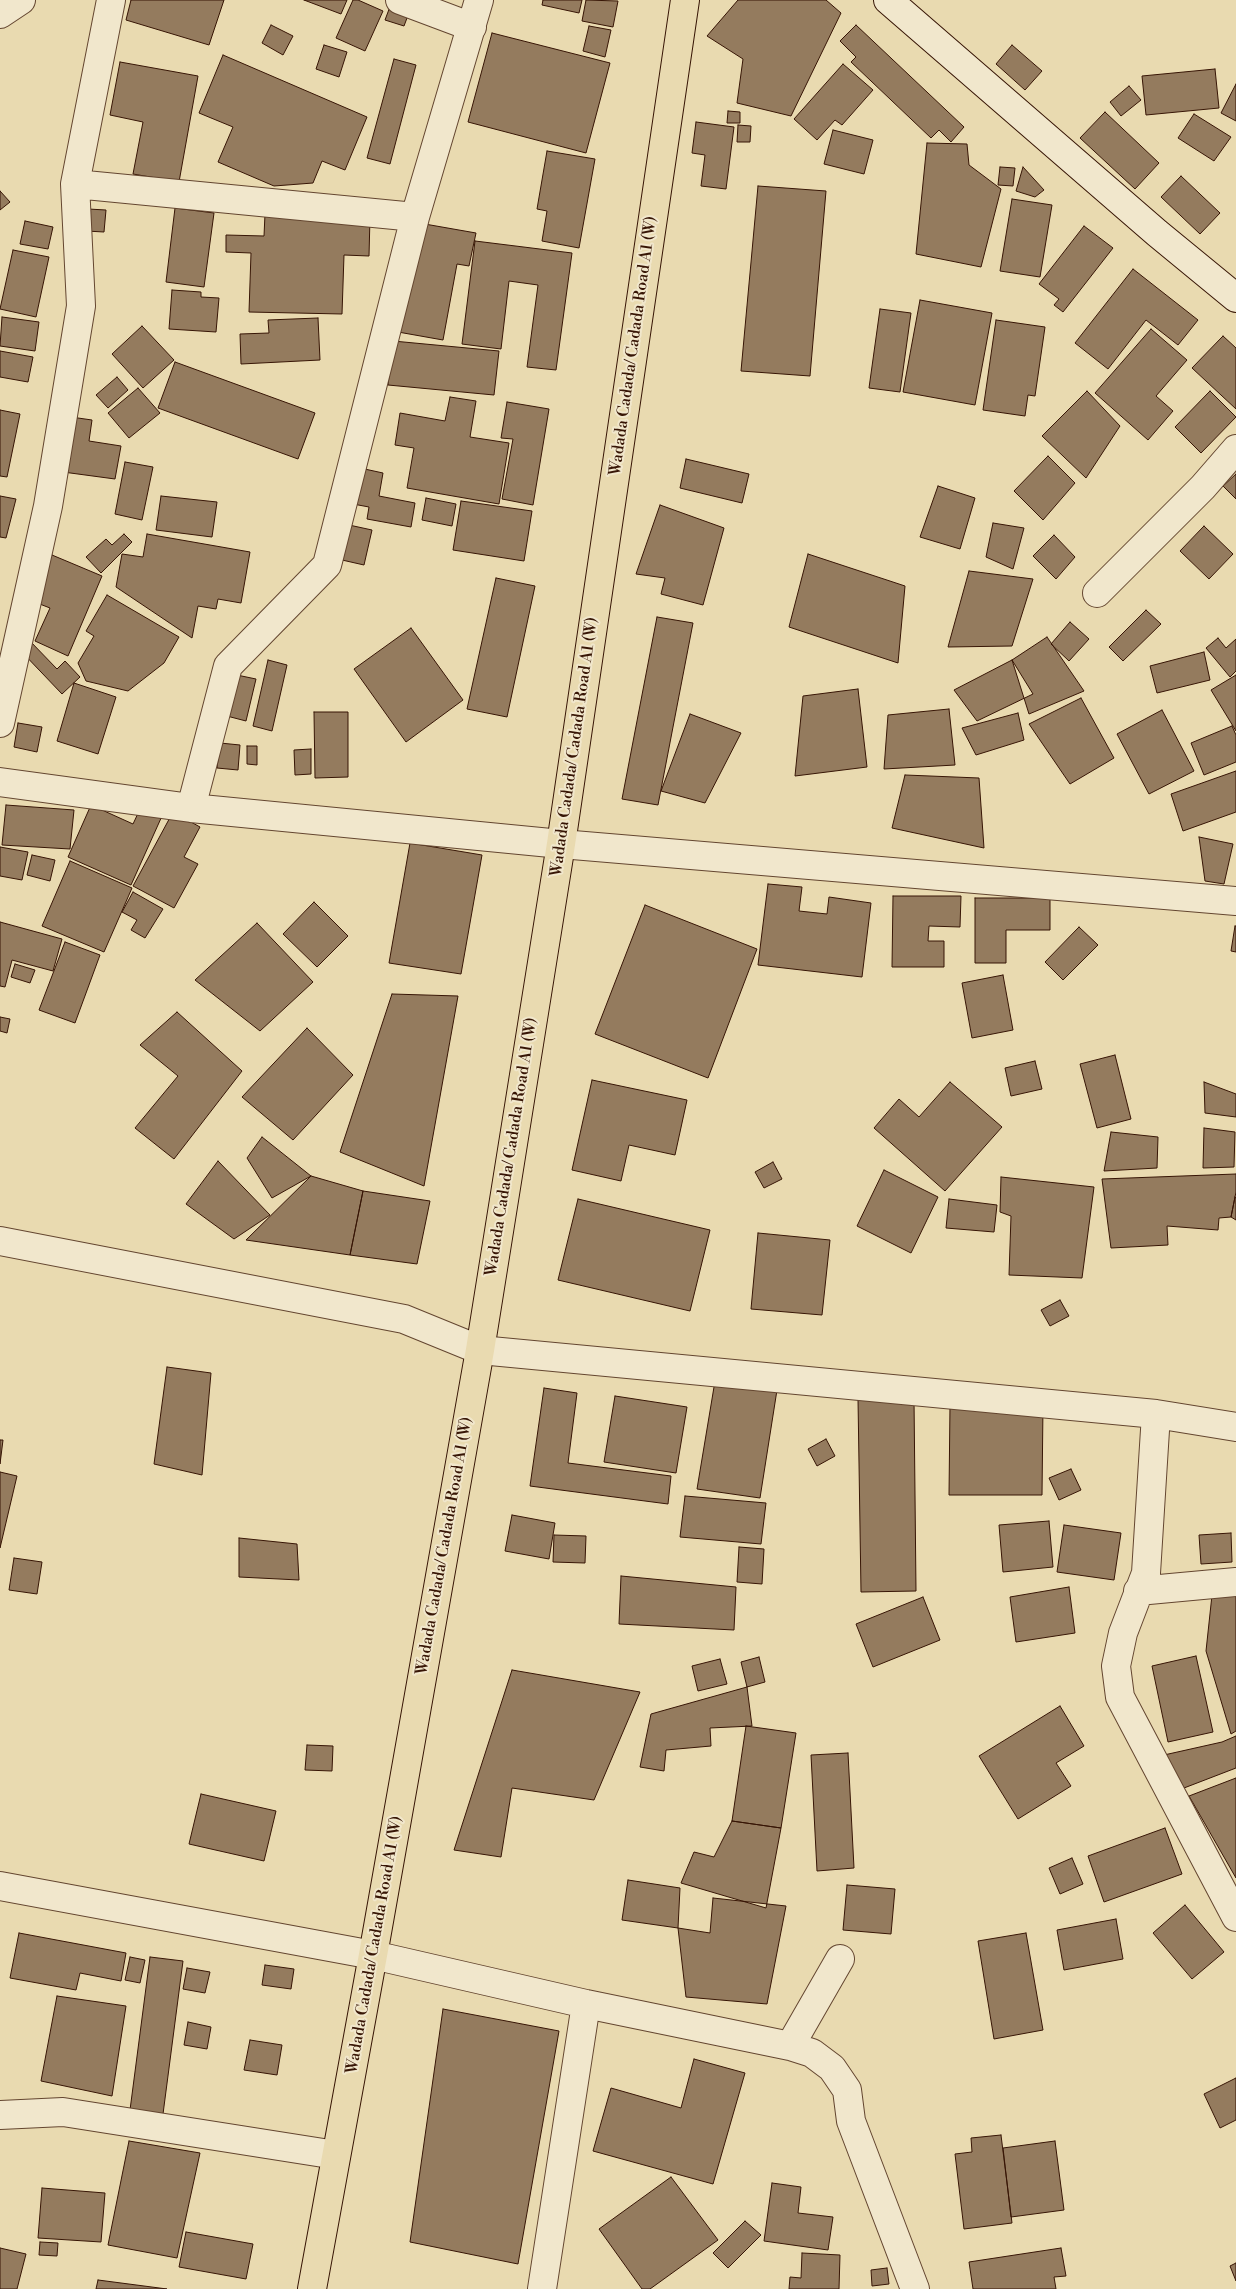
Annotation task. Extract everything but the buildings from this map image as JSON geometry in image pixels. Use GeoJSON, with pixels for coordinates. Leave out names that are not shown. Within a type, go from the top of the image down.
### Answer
{"type":"FeatureCollection","features":[{"type":"Feature","properties":{"kind":"main road","name":"Wadada Cadada/ Cadada Road A1 (W)"},"geometry":{"type":"LineString","coordinates":[[312,2289],[480,1350],[561,844],[685,0]]}},
{"type":"Feature","properties":{"kind":"street"},"geometry":{"type":"LineString","coordinates":[[0,14],[20,0]]}},
{"type":"Feature","properties":{"kind":"street"},"geometry":{"type":"LineString","coordinates":[[0,723],[48,506],[81,306],[75,184],[111,0]]}},
{"type":"Feature","properties":{"kind":"street"},"geometry":{"type":"LineString","coordinates":[[400,0],[472,27]]}},
{"type":"Feature","properties":{"kind":"street"},"geometry":{"type":"LineString","coordinates":[[191,808],[228,666],[327,565],[415,217],[480,0]]}},
{"type":"Feature","properties":{"kind":"street"},"geometry":{"type":"LineString","coordinates":[[888,0],[1157,233],[1236,298]]}},
{"type":"Feature","properties":{"kind":"street"},"geometry":{"type":"LineString","coordinates":[[75,184],[415,217]]}},
{"type":"Feature","properties":{"kind":"street"},"geometry":{"type":"LineString","coordinates":[[1097,593],[1203,487],[1236,449]]}},
{"type":"Feature","properties":{"kind":"street"},"geometry":{"type":"LineString","coordinates":[[0,782],[191,808],[561,844],[1236,901]]}},
{"type":"Feature","properties":{"kind":"street"},"geometry":{"type":"LineString","coordinates":[[0,1241],[404,1319],[480,1350],[1156,1414],[1236,1427]]}},
{"type":"Feature","properties":{"kind":"street"},"geometry":{"type":"LineString","coordinates":[[1156,1414],[1146,1573],[1123,1633],[1116,1666],[1120,1697],[1236,1917]]}},
{"type":"Feature","properties":{"kind":"street"},"geometry":{"type":"LineString","coordinates":[[1138,1591],[1236,1582]]}},
{"type":"Feature","properties":{"kind":"street"},"geometry":{"type":"LineString","coordinates":[[0,1886],[373,1955],[586,2004],[790,2046],[812,2053],[832,2068],[847,2090],[851,2121],[915,2289]]}},
{"type":"Feature","properties":{"kind":"street"},"geometry":{"type":"LineString","coordinates":[[790,2046],[840,1959]]}},
{"type":"Feature","properties":{"kind":"street"},"geometry":{"type":"LineString","coordinates":[[542,2289],[586,2004]]}},
{"type":"Feature","properties":{"kind":"street"},"geometry":{"type":"LineString","coordinates":[[0,2115],[63,2112],[336,2155]]}}]}
